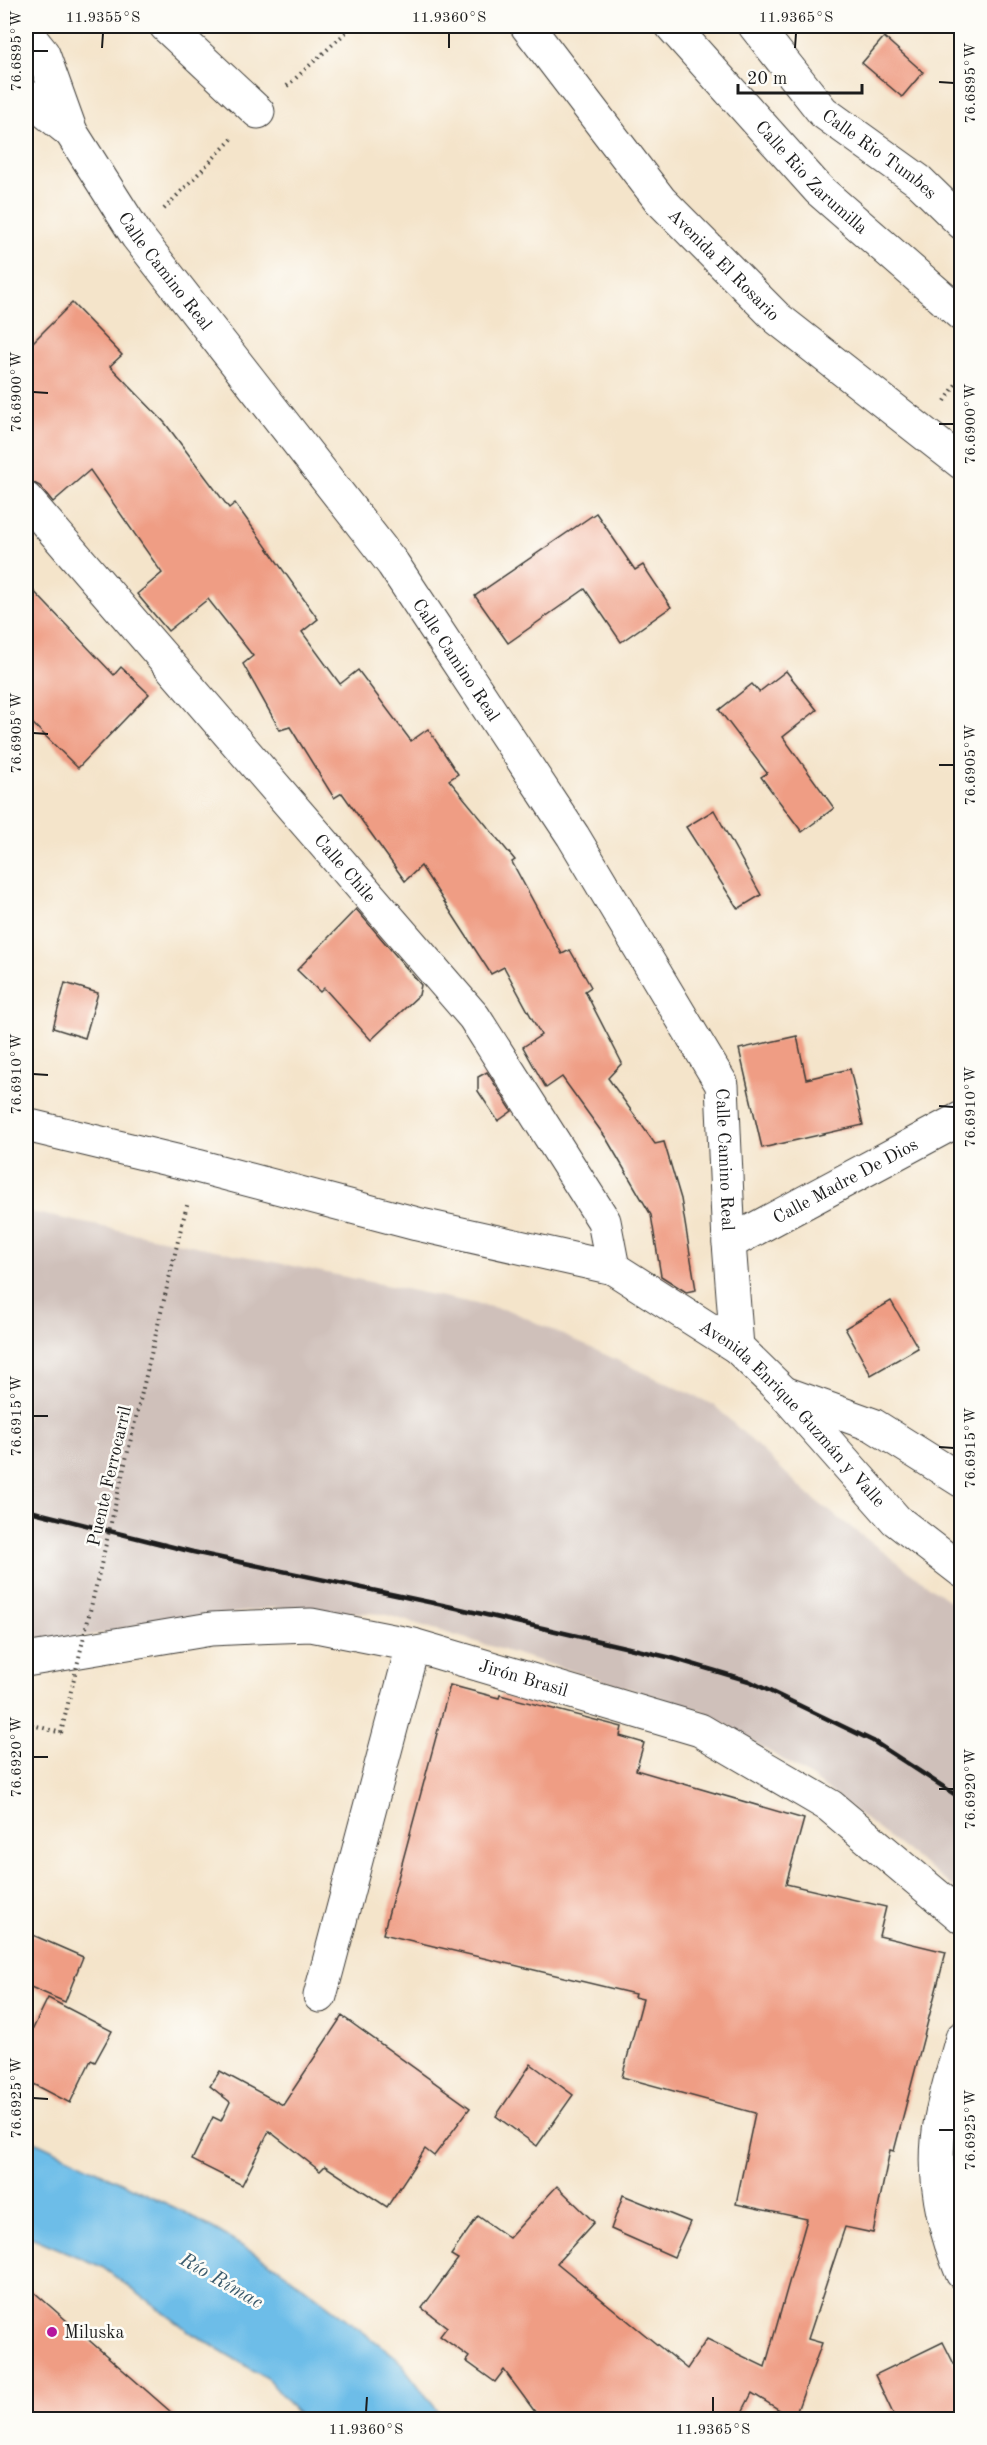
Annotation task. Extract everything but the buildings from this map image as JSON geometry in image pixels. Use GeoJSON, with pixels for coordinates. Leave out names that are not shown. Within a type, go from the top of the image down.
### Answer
{"type":"FeatureCollection","features":[{"type":"Feature","properties":{"kind":"street"},"geometry":{"type":"LineString","coordinates":[[166,26],[258,112]]}},
{"type":"Feature","properties":{"kind":"street","name":"Avenida El Rosario"},"geometry":{"type":"LineString","coordinates":[[527,26],[660,200],[777,318],[962,463]]}},
{"type":"Feature","properties":{"kind":"street","name":"Calle Rio Zarumilla"},"geometry":{"type":"LineString","coordinates":[[672,26],[819,190],[962,315]]}},
{"type":"Feature","properties":{"kind":"street","name":"Calle Rio Tumbes"},"geometry":{"type":"LineString","coordinates":[[755,26],[823,112],[919,181],[962,223]]}},
{"type":"Feature","properties":{"kind":"street","name":"Calle Camino Real"},"geometry":{"type":"LineString","coordinates":[[26,33],[43,54],[71,132],[137,236],[393,564],[573,836],[722,1085],[729,1243],[737,1347]]}},
{"type":"Feature","properties":{"kind":"street"},"geometry":{"type":"LineString","coordinates":[[26,96],[71,132]]}},
{"type":"Feature","properties":{"kind":"street","name":"Calle Chile"},"geometry":{"type":"LineString","coordinates":[[26,499],[474,1017],[604,1221],[613,1268]]}},
{"type":"Feature","properties":{"kind":"street","name":"Calle Madre De Dios"},"geometry":{"type":"LineString","coordinates":[[729,1243],[962,1118]]}},
{"type":"Feature","properties":{"kind":"street","name":"Avenida Enrique Guzmán y Valle"},"geometry":{"type":"LineString","coordinates":[[26,1125],[417,1224],[613,1268],[737,1347],[784,1394],[896,1520],[962,1571]]}},
{"type":"Feature","properties":{"kind":"street"},"geometry":{"type":"LineString","coordinates":[[784,1394],[873,1425],[962,1481]]}},
{"type":"Feature","properties":{"kind":"street","name":"Jirón Brasil"},"geometry":{"type":"LineString","coordinates":[[26,1660],[211,1629],[253,1627],[311,1625],[413,1645],[700,1730],[830,1806],[962,1917]]}},
{"type":"Feature","properties":{"kind":"street"},"geometry":{"type":"LineString","coordinates":[[320,1996],[413,1645]]}},
{"type":"Feature","properties":{"kind":"street"},"geometry":{"type":"LineString","coordinates":[[962,2038],[940,2121],[938,2185],[947,2237],[962,2273]]}},
{"type":"Feature","properties":{"kind":"path","name":"Puente Ferrocarril"},"geometry":{"type":"LineString","coordinates":[[26,1723],[61,1733],[182,1224]]}},
{"type":"Feature","properties":{"kind":"shaded area"},"geometry":{"type":"Polygon","coordinates":[[[26,1211],[511,1311],[714,1405],[812,1498],[961,1610],[961,1893],[812,1778],[704,1711],[384,1614],[270,1608],[26,1645],[26,1211]]]}},
{"type":"Feature","properties":{"kind":"water","name":"Río Rímac"},"geometry":{"type":"Polygon","coordinates":[[[26,2137],[184,2212],[279,2268],[396,2357],[444,2419],[302,2419],[268,2379],[193,2334],[102,2267],[26,2235],[26,2137]]]}},
{"type":"Feature","properties":{"kind":"railway"},"geometry":{"type":"LineString","coordinates":[[26,1510],[193,1552],[452,1607],[672,1658],[749,1681],[873,1741],[962,1799]]}},
{"type":"Feature","properties":{"kind":"place","name":"Miluska"},"geometry":{"type":"Point","coordinates":[52,2332]}}]}
